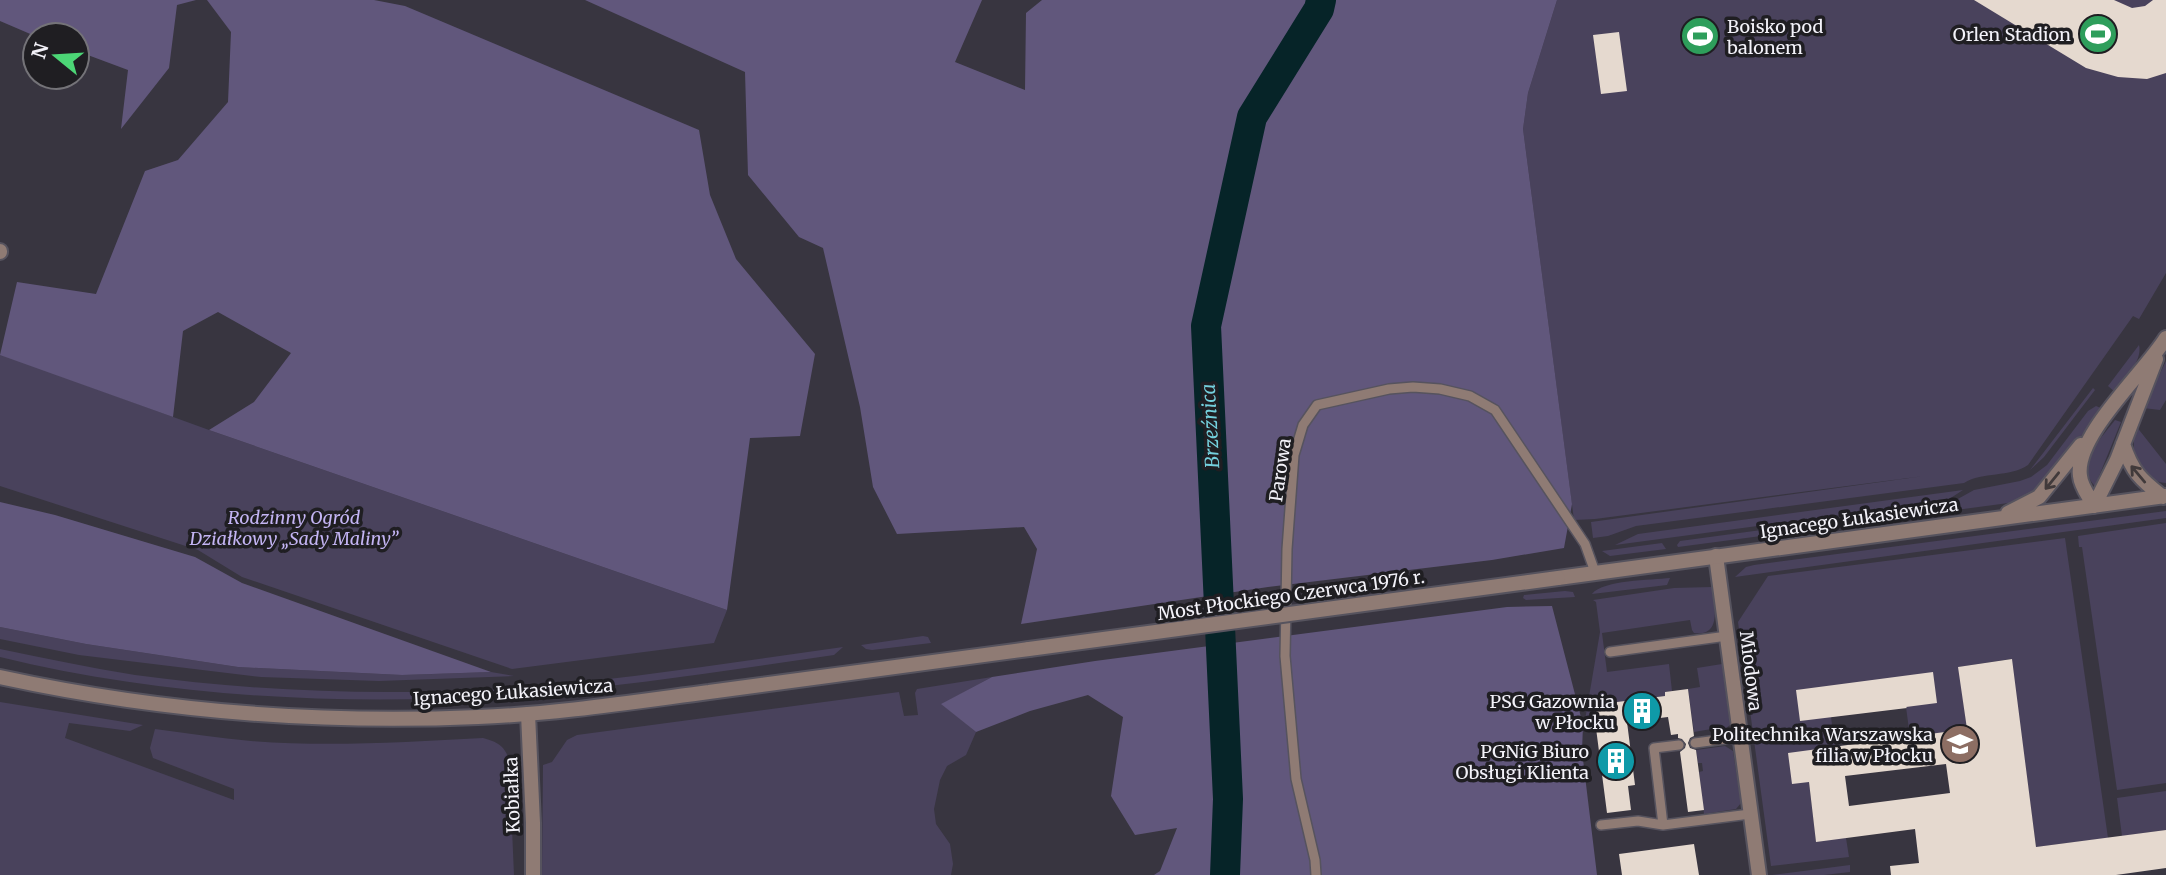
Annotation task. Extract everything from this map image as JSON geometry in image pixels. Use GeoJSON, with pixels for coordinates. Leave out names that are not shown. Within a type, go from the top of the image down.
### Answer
{"type":"FeatureCollection","features":[{"type":"Feature","properties":{"kind":"street"},"geometry":{"type":"LineString","coordinates":[[1997,519],[2039,497],[2164,341]]}},
{"type":"Feature","properties":{"kind":"street"},"geometry":{"type":"LineString","coordinates":[[2094,506],[2107,483],[2164,341]]}},
{"type":"Feature","properties":{"kind":"street"},"geometry":{"type":"LineString","coordinates":[[2094,506],[2080,479],[2080,461],[2088,442],[2110,409]]}},
{"type":"Feature","properties":{"kind":"street"},"geometry":{"type":"LineString","coordinates":[[2123,444],[2134,471],[2143,481],[2165,496]]}},
{"type":"Feature","properties":{"kind":"street","name":"Ignacego Łukasiewicza"},"geometry":{"type":"LineString","coordinates":[[1558,578],[2165,496]]}},
{"type":"Feature","properties":{"kind":"street","name":"Miodowa"},"geometry":{"type":"LineString","coordinates":[[1716,556],[1759,875]]}},
{"type":"Feature","properties":{"kind":"street","name":"Most Płockiego Czerwca 1976 r."},"geometry":{"type":"LineString","coordinates":[[1029,649],[1558,578]]}},
{"type":"Feature","properties":{"kind":"street","name":"Ignacego Łukasiewicza"},"geometry":{"type":"LineString","coordinates":[[0,677],[100,696],[249,713],[364,720],[481,717],[611,705],[1029,649]]}},
{"type":"Feature","properties":{"kind":"street","name":"Kobiałka"},"geometry":{"type":"LineString","coordinates":[[528,714],[533,875]]}},
{"type":"Feature","properties":{"kind":"lane","name":"Parowa"},"geometry":{"type":"LineString","coordinates":[[1316,875],[1296,779],[1285,656],[1287,549],[1294,455],[1303,425],[1317,405],[1389,389],[1413,387],[1440,389],[1470,396],[1495,410],[1585,544],[1595,572]]}},
{"type":"Feature","properties":{"kind":"lane"},"geometry":{"type":"LineString","coordinates":[[1610,652],[1727,636]]}},
{"type":"Feature","properties":{"kind":"lane"},"geometry":{"type":"LineString","coordinates":[[1695,743],[1740,737]]}},
{"type":"Feature","properties":{"kind":"lane"},"geometry":{"type":"LineString","coordinates":[[1663,825],[1654,748],[1679,745]]}},
{"type":"Feature","properties":{"kind":"lane"},"geometry":{"type":"LineString","coordinates":[[1601,825],[1638,821],[1663,825],[1751,814]]}},
{"type":"Feature","properties":{"kind":"green space"},"geometry":{"type":"Polygon","coordinates":[[[1557,0],[2166,0],[2166,273],[2139,319],[2133,316],[2028,465],[2021,469],[1979,477],[1964,483],[1636,526],[1608,536],[1593,538],[1591,522],[1924,476],[1574,520],[1523,129],[1528,93],[1557,0]]]}},
{"type":"Feature","properties":{"kind":"green space"},"geometry":{"type":"Polygon","coordinates":[[[2139,345],[2136,363],[2115,392],[2108,386],[2139,345]]]}},
{"type":"Feature","properties":{"kind":"green space","name":"Rodzinny Ogród Działkowy „Sady Maliny”"},"geometry":{"type":"Polygon","coordinates":[[[0,354],[209,430],[727,610],[714,643],[512,669],[242,577],[198,550],[0,486],[0,354]]]}},
{"type":"Feature","properties":{"kind":"green space"},"geometry":{"type":"Polygon","coordinates":[[[2166,361],[2166,400],[2160,410],[2143,408],[2166,361]]]}},
{"type":"Feature","properties":{"kind":"green space"},"geometry":{"type":"Polygon","coordinates":[[[2093,388],[2095,390],[2044,457],[2030,470],[2093,388]]]}},
{"type":"Feature","properties":{"kind":"green space"},"geometry":{"type":"Polygon","coordinates":[[[2096,406],[2103,409],[2042,484],[2033,494],[2016,502],[1678,547],[1677,545],[1680,541],[1947,505],[1974,490],[2020,481],[2031,477],[2047,465],[2088,411],[2096,406]]]}},
{"type":"Feature","properties":{"kind":"green space"},"geometry":{"type":"Polygon","coordinates":[[[2115,420],[2121,422],[2095,486],[2089,478],[2089,460],[2097,443],[2115,420]]]}},
{"type":"Feature","properties":{"kind":"green space"},"geometry":{"type":"Polygon","coordinates":[[[2136,426],[2166,464],[2166,483],[2147,476],[2137,463],[2134,445],[2136,426]]]}},
{"type":"Feature","properties":{"kind":"green space"},"geometry":{"type":"Polygon","coordinates":[[[1963,490],[1946,501],[1615,545],[1638,534],[1963,490]]]}},
{"type":"Feature","properties":{"kind":"green space"},"geometry":{"type":"Polygon","coordinates":[[[2166,511],[2166,518],[1735,577],[1746,567],[1754,565],[2166,511]]]}},
{"type":"Feature","properties":{"kind":"green space"},"geometry":{"type":"Polygon","coordinates":[[[2166,523],[2166,783],[2117,790],[2082,547],[2079,547],[2078,536],[2166,523]]]}},
{"type":"Feature","properties":{"kind":"green space"},"geometry":{"type":"Polygon","coordinates":[[[2065,538],[2108,838],[2036,847],[2011,659],[1959,667],[1967,729],[1910,737],[1906,707],[1831,717],[1835,747],[1809,782],[1816,841],[1846,838],[1849,857],[1771,866],[1738,622],[1768,576],[2065,538]]]}},
{"type":"Feature","properties":{"kind":"green space"},"geometry":{"type":"Polygon","coordinates":[[[1662,543],[1666,549],[1610,556],[1602,551],[1662,543]]]}},
{"type":"Feature","properties":{"kind":"green space"},"geometry":{"type":"Polygon","coordinates":[[[1670,578],[1667,585],[1592,594],[1597,589],[1616,583],[1670,578]]]}},
{"type":"Feature","properties":{"kind":"green space"},"geometry":{"type":"Polygon","coordinates":[[[1712,587],[1715,618],[1709,630],[1703,633],[1694,633],[1690,620],[1602,633],[1607,672],[1669,664],[1672,691],[1665,692],[1665,696],[1612,703],[1611,700],[1603,701],[1603,704],[1590,706],[1591,720],[1583,732],[1600,632],[1596,602],[1593,600],[1674,588],[1712,587]]]}},
{"type":"Feature","properties":{"kind":"green space"},"geometry":{"type":"Polygon","coordinates":[[[1573,592],[1575,597],[1523,598],[1524,595],[1573,592]]]}},
{"type":"Feature","properties":{"kind":"green space"},"geometry":{"type":"Polygon","coordinates":[[[0,627],[86,644],[238,667],[402,675],[491,672],[514,676],[379,681],[261,677],[79,655],[0,639],[0,627]]]}},
{"type":"Feature","properties":{"kind":"green space"},"geometry":{"type":"Polygon","coordinates":[[[928,637],[931,643],[872,650],[861,645],[928,637]]]}},
{"type":"Feature","properties":{"kind":"green space"},"geometry":{"type":"Polygon","coordinates":[[[843,647],[834,655],[603,687],[460,698],[394,699],[261,696],[194,690],[63,671],[0,657],[0,649],[135,675],[225,685],[315,691],[405,692],[582,682],[843,647]]]}},
{"type":"Feature","properties":{"kind":"green space"},"geometry":{"type":"Polygon","coordinates":[[[1722,664],[1730,725],[1721,732],[1717,728],[1694,732],[1688,689],[1700,687],[1697,668],[1722,664]]]}},
{"type":"Feature","properties":{"kind":"green space"},"geometry":{"type":"Polygon","coordinates":[[[992,677],[942,704],[976,732],[966,755],[947,766],[940,780],[934,809],[936,824],[950,844],[953,864],[951,875],[542,875],[543,765],[552,762],[567,740],[577,735],[899,692],[904,716],[918,715],[915,693],[917,689],[992,677]]]}},
{"type":"Feature","properties":{"kind":"green space"},"geometry":{"type":"Polygon","coordinates":[[[0,702],[143,725],[130,731],[69,723],[65,738],[234,800],[234,789],[153,758],[150,748],[155,729],[280,743],[338,744],[488,739],[502,747],[509,759],[514,875],[0,875],[0,702]]]}},
{"type":"Feature","properties":{"kind":"green space"},"geometry":{"type":"Polygon","coordinates":[[[1725,746],[1733,751],[1741,803],[1736,809],[1704,814],[1699,772],[1703,771],[1702,763],[1698,763],[1696,750],[1725,746]]]}},
{"type":"Feature","properties":{"kind":"green space"},"geometry":{"type":"Polygon","coordinates":[[[2166,791],[2166,830],[2122,836],[2117,798],[2166,791]]]}},
{"type":"Feature","properties":{"kind":"green space"},"geometry":{"type":"Polygon","coordinates":[[[1850,865],[1850,872],[1772,875],[1850,865]]]}},
{"type":"Feature","properties":{"kind":"shaded area"},"geometry":{"type":"Polygon","coordinates":[[[0,0],[196,0],[177,5],[169,68],[121,129],[128,70],[91,56],[91,21],[21,21],[21,30],[0,21],[0,0]]]}},
{"type":"Feature","properties":{"kind":"shaded area"},"geometry":{"type":"Polygon","coordinates":[[[207,0],[374,0],[405,6],[699,130],[710,195],[736,259],[815,354],[800,436],[750,438],[727,610],[209,430],[254,402],[291,353],[218,312],[183,331],[173,417],[0,355],[17,282],[96,294],[145,171],[178,160],[228,102],[231,32],[207,0]]]}},
{"type":"Feature","properties":{"kind":"shaded area"},"geometry":{"type":"Polygon","coordinates":[[[585,0],[982,0],[955,62],[1025,90],[1026,13],[1042,0],[1557,0],[1528,93],[1523,129],[1572,504],[1564,548],[1492,560],[1268,587],[1021,624],[1037,549],[1024,527],[897,534],[873,487],[860,407],[823,248],[799,237],[748,175],[745,72],[585,0]]]}},
{"type":"Feature","properties":{"kind":"shaded area"},"geometry":{"type":"Polygon","coordinates":[[[0,502],[55,515],[195,557],[242,583],[491,672],[402,675],[238,667],[86,644],[0,627],[0,502]]]}},
{"type":"Feature","properties":{"kind":"shaded area"},"geometry":{"type":"Polygon","coordinates":[[[1552,606],[1583,725],[1582,751],[1597,875],[1154,875],[1160,871],[1177,828],[1135,835],[1111,796],[1123,717],[1088,695],[1030,711],[976,732],[941,704],[992,677],[1507,607],[1552,606]]]}},
{"type":"Feature","properties":{"kind":"building","name":"Orlen Stadion"},"geometry":{"type":"Polygon","coordinates":[[[1974,0],[2114,0],[2132,8],[2145,6],[2153,0],[2166,0],[2166,73],[2147,79],[2118,77],[2086,68],[1974,0]]]}},
{"type":"Feature","properties":{"kind":"building"},"geometry":{"type":"Polygon","coordinates":[[[1619,32],[1627,91],[1601,94],[1593,35],[1619,32]]]}},
{"type":"Feature","properties":{"kind":"building","name":"Politechnika Warszawska filia w Płocku"},"geometry":{"type":"Polygon","coordinates":[[[2012,659],[2036,847],[2166,830],[2166,868],[2116,875],[1891,875],[1890,866],[1919,863],[1915,829],[1816,842],[1809,782],[1792,784],[1788,753],[1967,729],[1958,667],[2012,659]],[[1946,764],[1845,776],[1849,806],[1950,793],[1946,764]]]}},
{"type":"Feature","properties":{"kind":"building"},"geometry":{"type":"Polygon","coordinates":[[[1933,672],[1937,703],[1800,721],[1796,690],[1933,672]]]}},
{"type":"Feature","properties":{"kind":"building"},"geometry":{"type":"Polygon","coordinates":[[[1688,689],[1694,736],[1688,743],[1690,748],[1696,750],[1704,810],[1688,812],[1680,752],[1686,744],[1678,738],[1678,734],[1671,735],[1668,717],[1627,722],[1635,785],[1628,786],[1631,810],[1607,813],[1593,705],[1665,696],[1665,692],[1688,689]]]}},
{"type":"Feature","properties":{"kind":"building"},"geometry":{"type":"Polygon","coordinates":[[[1694,844],[1699,875],[1622,875],[1619,854],[1694,844]]]}},
{"type":"Feature","properties":{"kind":"waterway","name":"Brzeźnica"},"geometry":{"type":"LineString","coordinates":[[1225,875],[1228,799],[1206,326],[1252,117],[1319,9],[1321,0]]}},
{"type":"Feature","properties":{"kind":"place","name":"Orlen Stadion"},"geometry":{"type":"Point","coordinates":[2098,34]}},
{"type":"Feature","properties":{"kind":"place","name":"Boisko pod balonem"},"geometry":{"type":"Point","coordinates":[1700,36]}},
{"type":"Feature","properties":{"kind":"place","name":"PSG Gazownia w Płocku"},"geometry":{"type":"Point","coordinates":[1642,711]}},
{"type":"Feature","properties":{"kind":"place","name":"Politechnika Warszawska filia w Płocku"},"geometry":{"type":"Point","coordinates":[1960,744]}},
{"type":"Feature","properties":{"kind":"place","name":"PGNiG Biuro Obsługi Klienta"},"geometry":{"type":"Point","coordinates":[1616,761]}}]}
